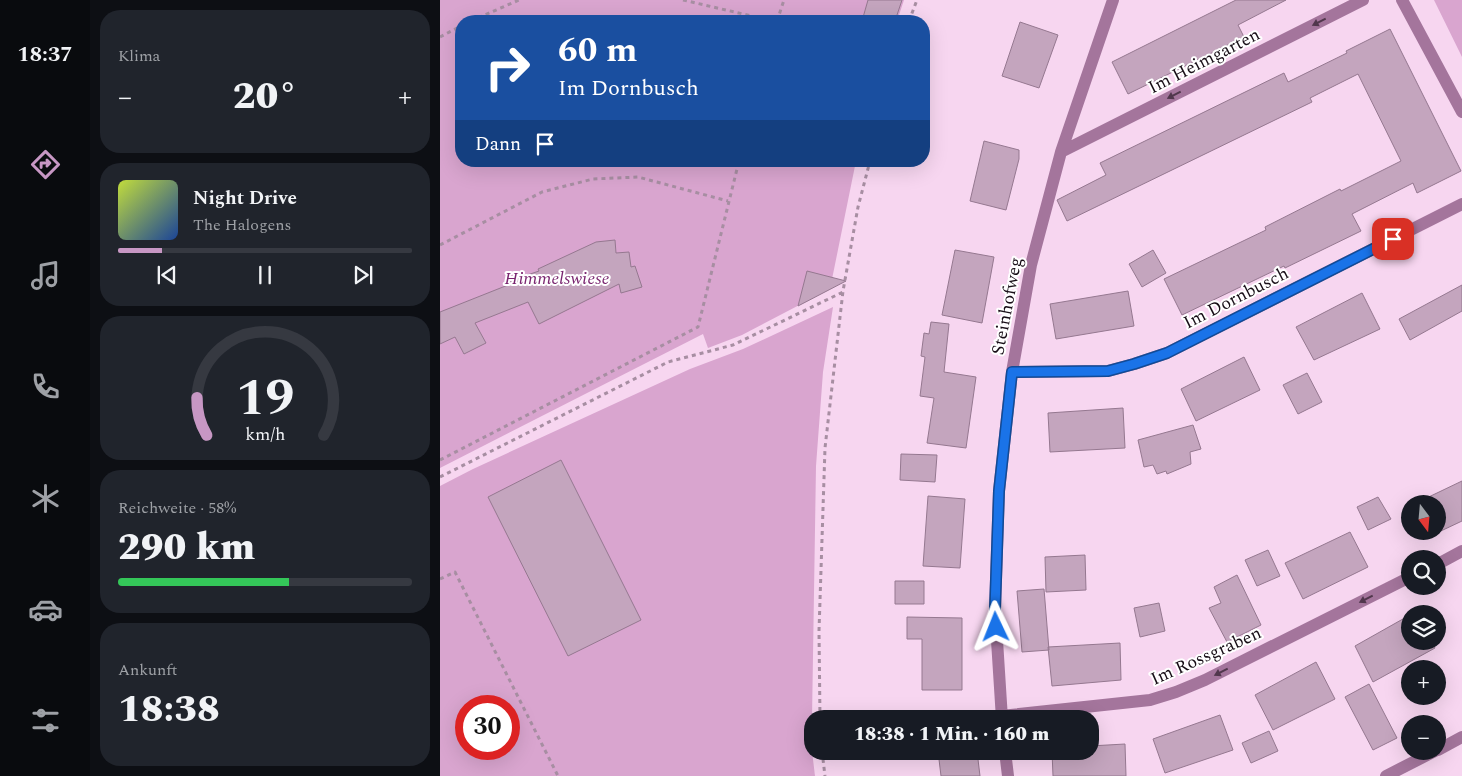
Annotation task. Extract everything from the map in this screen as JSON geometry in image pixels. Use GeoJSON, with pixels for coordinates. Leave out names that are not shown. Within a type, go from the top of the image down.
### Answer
{"type":"FeatureCollection","features":[{"type":"Feature","properties":{"kind":"street","name":"Steinhofweg"},"geometry":{"type":"LineString","coordinates":[[1001,710],[995,609],[999,491],[1012,372],[1032,265],[1061,152],[1113,0]]}},
{"type":"Feature","properties":{"kind":"street","name":"Im Heimgarten"},"geometry":{"type":"LineString","coordinates":[[1061,152],[1363,0]]}},
{"type":"Feature","properties":{"kind":"street"},"geometry":{"type":"LineString","coordinates":[[1402,0],[1460,105]]}},
{"type":"Feature","properties":{"kind":"street","name":"Im Dornbusch"},"geometry":{"type":"LineString","coordinates":[[1012,372],[1108,371],[1167,353],[1462,204]]}},
{"type":"Feature","properties":{"kind":"street"},"geometry":{"type":"LineString","coordinates":[[1446,560],[1462,551]]}},
{"type":"Feature","properties":{"kind":"street","name":"Im Rossgraben"},"geometry":{"type":"LineString","coordinates":[[1068,710],[1150,700],[1176,692],[1206,680],[1401,582]]}},
{"type":"Feature","properties":{"kind":"street"},"geometry":{"type":"LineString","coordinates":[[1446,746],[1462,737]]}},
{"type":"Feature","properties":{"kind":"street"},"geometry":{"type":"LineString","coordinates":[[1006,760],[1008,776]]}},
{"type":"Feature","properties":{"kind":"street"},"geometry":{"type":"LineString","coordinates":[[1386,776],[1418,760]]}},
{"type":"Feature","properties":{"kind":"path"},"geometry":{"type":"LineString","coordinates":[[485,15],[519,0]]}},
{"type":"Feature","properties":{"kind":"path"},"geometry":{"type":"LineString","coordinates":[[683,0],[749,15]]}},
{"type":"Feature","properties":{"kind":"path"},"geometry":{"type":"LineString","coordinates":[[778,15],[784,0]]}},
{"type":"Feature","properties":{"kind":"path"},"geometry":{"type":"LineString","coordinates":[[911,15],[917,0]]}},
{"type":"Feature","properties":{"kind":"path"},"geometry":{"type":"LineString","coordinates":[[440,37],[455,29]]}},
{"type":"Feature","properties":{"kind":"path"},"geometry":{"type":"LineString","coordinates":[[440,460],[698,328],[737,167]]}},
{"type":"Feature","properties":{"kind":"path"},"geometry":{"type":"LineString","coordinates":[[820,710],[819,631],[825,448],[843,291],[858,207],[868,167]]}},
{"type":"Feature","properties":{"kind":"path"},"geometry":{"type":"LineString","coordinates":[[440,245],[542,192],[593,179],[638,177],[728,201]]}},
{"type":"Feature","properties":{"kind":"path"},"geometry":{"type":"LineString","coordinates":[[440,478],[668,362],[733,345],[843,291]]}},
{"type":"Feature","properties":{"kind":"path"},"geometry":{"type":"LineString","coordinates":[[440,579],[455,572],[558,776]]}},
{"type":"Feature","properties":{"kind":"path"},"geometry":{"type":"LineString","coordinates":[[823,760],[825,776]]}},
{"type":"Feature","properties":{"kind":"green space","name":"Himmelswiese"},"geometry":{"type":"Polygon","coordinates":[[[440,0],[904,0],[899,15],[455,15],[455,167],[855,167],[830,289],[742,335],[708,348],[703,334],[440,468],[440,0]]]}},
{"type":"Feature","properties":{"kind":"green space"},"geometry":{"type":"Polygon","coordinates":[[[1434,0],[1462,0],[1462,57],[1434,0]]]}},
{"type":"Feature","properties":{"kind":"green space"},"geometry":{"type":"Polygon","coordinates":[[[833,307],[823,372],[816,466],[812,710],[804,710],[804,760],[813,760],[815,776],[440,776],[440,486],[690,369],[743,349],[833,307]]]}},
{"type":"Feature","properties":{"kind":"building"},"geometry":{"type":"Polygon","coordinates":[[[868,0],[902,0],[897,15],[864,15],[868,0]]]}},
{"type":"Feature","properties":{"kind":"building"},"geometry":{"type":"Polygon","coordinates":[[[1236,0],[1286,0],[1238,25],[1244,37],[1128,94],[1112,62],[1236,0]]]}},
{"type":"Feature","properties":{"kind":"building"},"geometry":{"type":"Polygon","coordinates":[[[1020,22],[1058,35],[1039,88],[1002,76],[1020,22]]]}},
{"type":"Feature","properties":{"kind":"building"},"geometry":{"type":"Polygon","coordinates":[[[1390,29],[1461,171],[1417,193],[1413,183],[1352,214],[1361,231],[1182,315],[1164,279],[1266,230],[1265,227],[1340,189],[1341,191],[1401,161],[1358,74],[1310,98],[1312,102],[1067,221],[1057,200],[1106,175],[1100,163],[1284,73],[1288,82],[1390,29]]]}},
{"type":"Feature","properties":{"kind":"building"},"geometry":{"type":"Polygon","coordinates":[[[984,141],[1019,150],[1019,159],[1006,210],[970,201],[984,141]]]}},
{"type":"Feature","properties":{"kind":"building"},"geometry":{"type":"Polygon","coordinates":[[[615,240],[616,253],[629,252],[631,267],[635,266],[642,287],[621,293],[619,284],[539,324],[528,302],[475,323],[486,343],[464,354],[455,337],[440,344],[440,312],[508,285],[507,282],[539,271],[538,269],[596,242],[615,240]]]}},
{"type":"Feature","properties":{"kind":"building"},"geometry":{"type":"Polygon","coordinates":[[[955,250],[994,257],[982,323],[942,315],[955,250]]]}},
{"type":"Feature","properties":{"kind":"building"},"geometry":{"type":"Polygon","coordinates":[[[1153,250],[1166,273],[1142,287],[1129,264],[1153,250]]]}},
{"type":"Feature","properties":{"kind":"building"},"geometry":{"type":"Polygon","coordinates":[[[807,271],[846,281],[798,306],[807,271]]]}},
{"type":"Feature","properties":{"kind":"building"},"geometry":{"type":"Polygon","coordinates":[[[1462,285],[1462,311],[1410,340],[1399,319],[1462,285]]]}},
{"type":"Feature","properties":{"kind":"building"},"geometry":{"type":"Polygon","coordinates":[[[1128,291],[1134,326],[1056,339],[1050,304],[1128,291]]]}},
{"type":"Feature","properties":{"kind":"building"},"geometry":{"type":"Polygon","coordinates":[[[1362,293],[1380,329],[1314,360],[1296,327],[1362,293]]]}},
{"type":"Feature","properties":{"kind":"building"},"geometry":{"type":"Polygon","coordinates":[[[931,322],[949,324],[944,372],[976,377],[966,448],[927,443],[934,398],[920,396],[925,357],[921,356],[924,333],[929,334],[931,322]]]}},
{"type":"Feature","properties":{"kind":"building"},"geometry":{"type":"Polygon","coordinates":[[[1244,357],[1260,390],[1196,421],[1181,389],[1244,357]]]}},
{"type":"Feature","properties":{"kind":"building"},"geometry":{"type":"Polygon","coordinates":[[[1307,373],[1322,402],[1298,414],[1283,385],[1307,373]]]}},
{"type":"Feature","properties":{"kind":"building"},"geometry":{"type":"Polygon","coordinates":[[[1123,408],[1125,448],[1050,452],[1048,413],[1123,408]]]}},
{"type":"Feature","properties":{"kind":"building"},"geometry":{"type":"Polygon","coordinates":[[[1193,425],[1201,449],[1190,452],[1191,464],[1167,474],[1166,471],[1157,474],[1153,465],[1144,467],[1138,440],[1193,425]]]}},
{"type":"Feature","properties":{"kind":"building"},"geometry":{"type":"Polygon","coordinates":[[[901,454],[937,455],[935,482],[900,480],[901,454]]]}},
{"type":"Feature","properties":{"kind":"building"},"geometry":{"type":"Polygon","coordinates":[[[561,460],[641,620],[568,656],[488,497],[561,460]]]}},
{"type":"Feature","properties":{"kind":"building"},"geometry":{"type":"Polygon","coordinates":[[[1462,481],[1462,521],[1446,529],[1446,495],[1433,495],[1462,481]]]}},
{"type":"Feature","properties":{"kind":"building"},"geometry":{"type":"Polygon","coordinates":[[[928,496],[965,499],[960,568],[923,566],[928,496]]]}},
{"type":"Feature","properties":{"kind":"building"},"geometry":{"type":"Polygon","coordinates":[[[1378,497],[1391,519],[1368,530],[1357,507],[1378,497]]]}},
{"type":"Feature","properties":{"kind":"building"},"geometry":{"type":"Polygon","coordinates":[[[1350,532],[1368,567],[1303,599],[1285,563],[1350,532]]]}},
{"type":"Feature","properties":{"kind":"building"},"geometry":{"type":"Polygon","coordinates":[[[1268,550],[1280,576],[1257,586],[1245,560],[1268,550]]]}},
{"type":"Feature","properties":{"kind":"building"},"geometry":{"type":"Polygon","coordinates":[[[1085,555],[1086,590],[1046,592],[1045,557],[1085,555]]]}},
{"type":"Feature","properties":{"kind":"building"},"geometry":{"type":"Polygon","coordinates":[[[1237,575],[1261,625],[1227,642],[1209,608],[1221,603],[1214,587],[1237,575]]]}},
{"type":"Feature","properties":{"kind":"building"},"geometry":{"type":"Polygon","coordinates":[[[895,581],[924,581],[924,604],[895,604],[895,581]]]}},
{"type":"Feature","properties":{"kind":"building"},"geometry":{"type":"Polygon","coordinates":[[[1044,589],[1049,650],[1022,652],[1017,591],[1044,589]]]}},
{"type":"Feature","properties":{"kind":"building"},"geometry":{"type":"Polygon","coordinates":[[[1159,603],[1165,631],[1140,637],[1134,608],[1159,603]]]}},
{"type":"Feature","properties":{"kind":"building"},"geometry":{"type":"Polygon","coordinates":[[[907,617],[962,618],[962,690],[922,690],[922,639],[907,639],[907,617]]]}},
{"type":"Feature","properties":{"kind":"building"},"geometry":{"type":"Polygon","coordinates":[[[1401,620],[1401,650],[1431,650],[1413,660],[1401,660],[1401,667],[1373,682],[1355,646],[1401,620]]]}},
{"type":"Feature","properties":{"kind":"building"},"geometry":{"type":"Polygon","coordinates":[[[1120,643],[1121,680],[1052,686],[1048,647],[1120,643]]]}},
{"type":"Feature","properties":{"kind":"building"},"geometry":{"type":"Polygon","coordinates":[[[1316,662],[1335,699],[1273,730],[1255,695],[1316,662]]]}},
{"type":"Feature","properties":{"kind":"building"},"geometry":{"type":"Polygon","coordinates":[[[1369,684],[1397,738],[1373,750],[1345,697],[1369,684]]]}},
{"type":"Feature","properties":{"kind":"building"},"geometry":{"type":"Polygon","coordinates":[[[1220,715],[1233,750],[1165,773],[1153,739],[1220,715]]]}},
{"type":"Feature","properties":{"kind":"building"},"geometry":{"type":"Polygon","coordinates":[[[1269,731],[1278,751],[1251,763],[1242,743],[1269,731]]]}},
{"type":"Feature","properties":{"kind":"building"},"geometry":{"type":"Polygon","coordinates":[[[1125,744],[1126,776],[1053,776],[1052,760],[1099,760],[1099,745],[1125,744]]]}},
{"type":"Feature","properties":{"kind":"building"},"geometry":{"type":"Polygon","coordinates":[[[939,760],[978,760],[980,776],[941,776],[939,760]]]}},
{"type":"Feature","properties":{"kind":"route"},"geometry":{"type":"LineString","coordinates":[[996,627],[999,491],[1012,372],[1108,371],[1167,353],[1393,239]]}}]}
